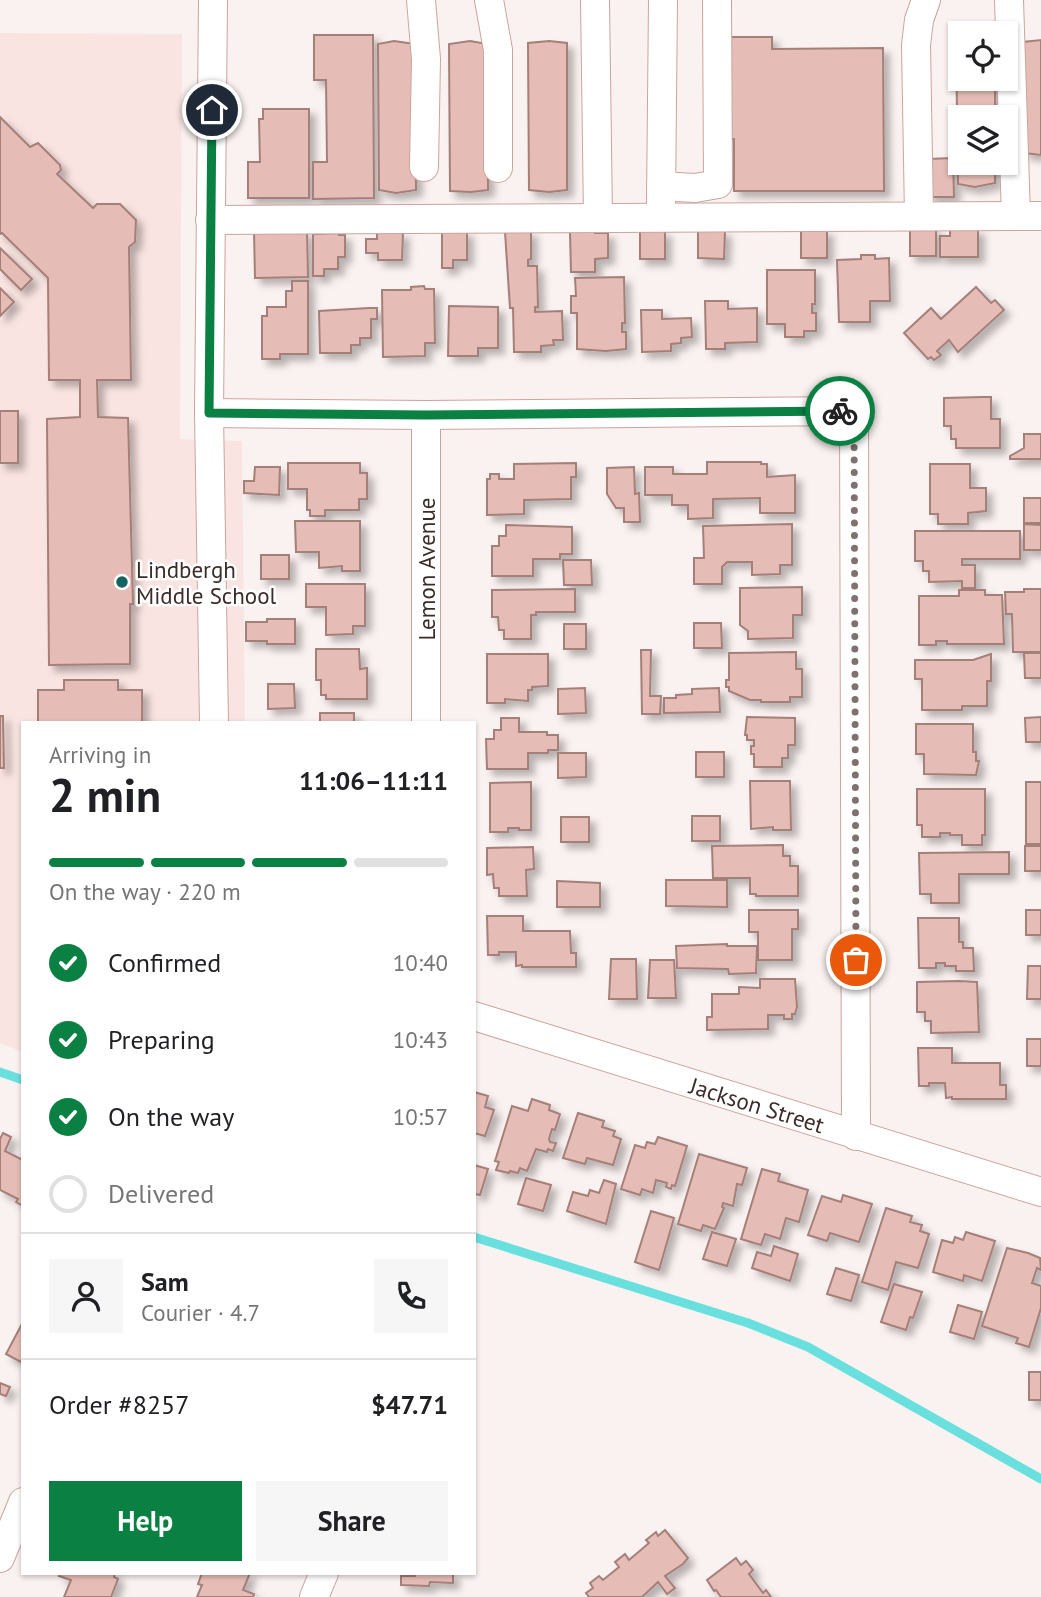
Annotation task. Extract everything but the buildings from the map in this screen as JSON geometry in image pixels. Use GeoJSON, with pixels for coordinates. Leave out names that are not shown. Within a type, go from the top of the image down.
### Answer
{"type":"FeatureCollection","features":[{"type":"Feature","properties":{"kind":"street"},"geometry":{"type":"LineString","coordinates":[[213,0],[209,413],[214,721]]}},
{"type":"Feature","properties":{"kind":"street"},"geometry":{"type":"LineString","coordinates":[[421,0],[426,60],[424,167]]}},
{"type":"Feature","properties":{"kind":"street"},"geometry":{"type":"LineString","coordinates":[[489,0],[498,50],[498,168]]}},
{"type":"Feature","properties":{"kind":"street"},"geometry":{"type":"LineString","coordinates":[[595,0],[598,218]]}},
{"type":"Feature","properties":{"kind":"street"},"geometry":{"type":"LineString","coordinates":[[662,218],[663,0]]}},
{"type":"Feature","properties":{"kind":"street"},"geometry":{"type":"LineString","coordinates":[[717,0],[719,217]]}},
{"type":"Feature","properties":{"kind":"street"},"geometry":{"type":"LineString","coordinates":[[919,216],[916,45],[919,20],[926,0]]}},
{"type":"Feature","properties":{"kind":"street"},"geometry":{"type":"LineString","coordinates":[[211,220],[1029,216],[1009,0]]}},
{"type":"Feature","properties":{"kind":"street"},"geometry":{"type":"LineString","coordinates":[[661,186],[695,188],[718,184]]}},
{"type":"Feature","properties":{"kind":"street"},"geometry":{"type":"LineString","coordinates":[[209,413],[426,415],[854,411],[856,1136]]}},
{"type":"Feature","properties":{"kind":"street","name":"Lemon Avenue"},"geometry":{"type":"LineString","coordinates":[[426,415],[426,721]]}},
{"type":"Feature","properties":{"kind":"street","name":"Jackson Street"},"geometry":{"type":"LineString","coordinates":[[476,1017],[1041,1192]]}},
{"type":"Feature","properties":{"kind":"street"},"geometry":{"type":"LineString","coordinates":[[0,1558],[21,1507]]}},
{"type":"Feature","properties":{"kind":"street"},"geometry":{"type":"LineString","coordinates":[[314,1597],[323,1575]]}},
{"type":"Feature","properties":{"kind":"shaded area","name":"Lindbergh Middle School"},"geometry":{"type":"Polygon","coordinates":[[[0,33],[182,34],[180,439],[242,441],[245,721],[21,721],[21,1051],[0,1043],[0,33]]]}},
{"type":"Feature","properties":{"kind":"waterway"},"geometry":{"type":"LineString","coordinates":[[0,1072],[21,1079]]}},
{"type":"Feature","properties":{"kind":"waterway"},"geometry":{"type":"LineString","coordinates":[[476,1238],[748,1323],[808,1347],[1041,1479]]}},
{"type":"Feature","properties":{"kind":"way so far"},"geometry":{"type":"LineString","coordinates":[[840,411],[854,411],[856,960]]}},
{"type":"Feature","properties":{"kind":"place","name":"Lindbergh Middle School"},"geometry":{"type":"Point","coordinates":[122,582]}},
{"type":"Feature","properties":{"kind":"route"},"geometry":{"type":"LineString","coordinates":[[212,110],[209,413],[426,415],[840,411]]}}]}
